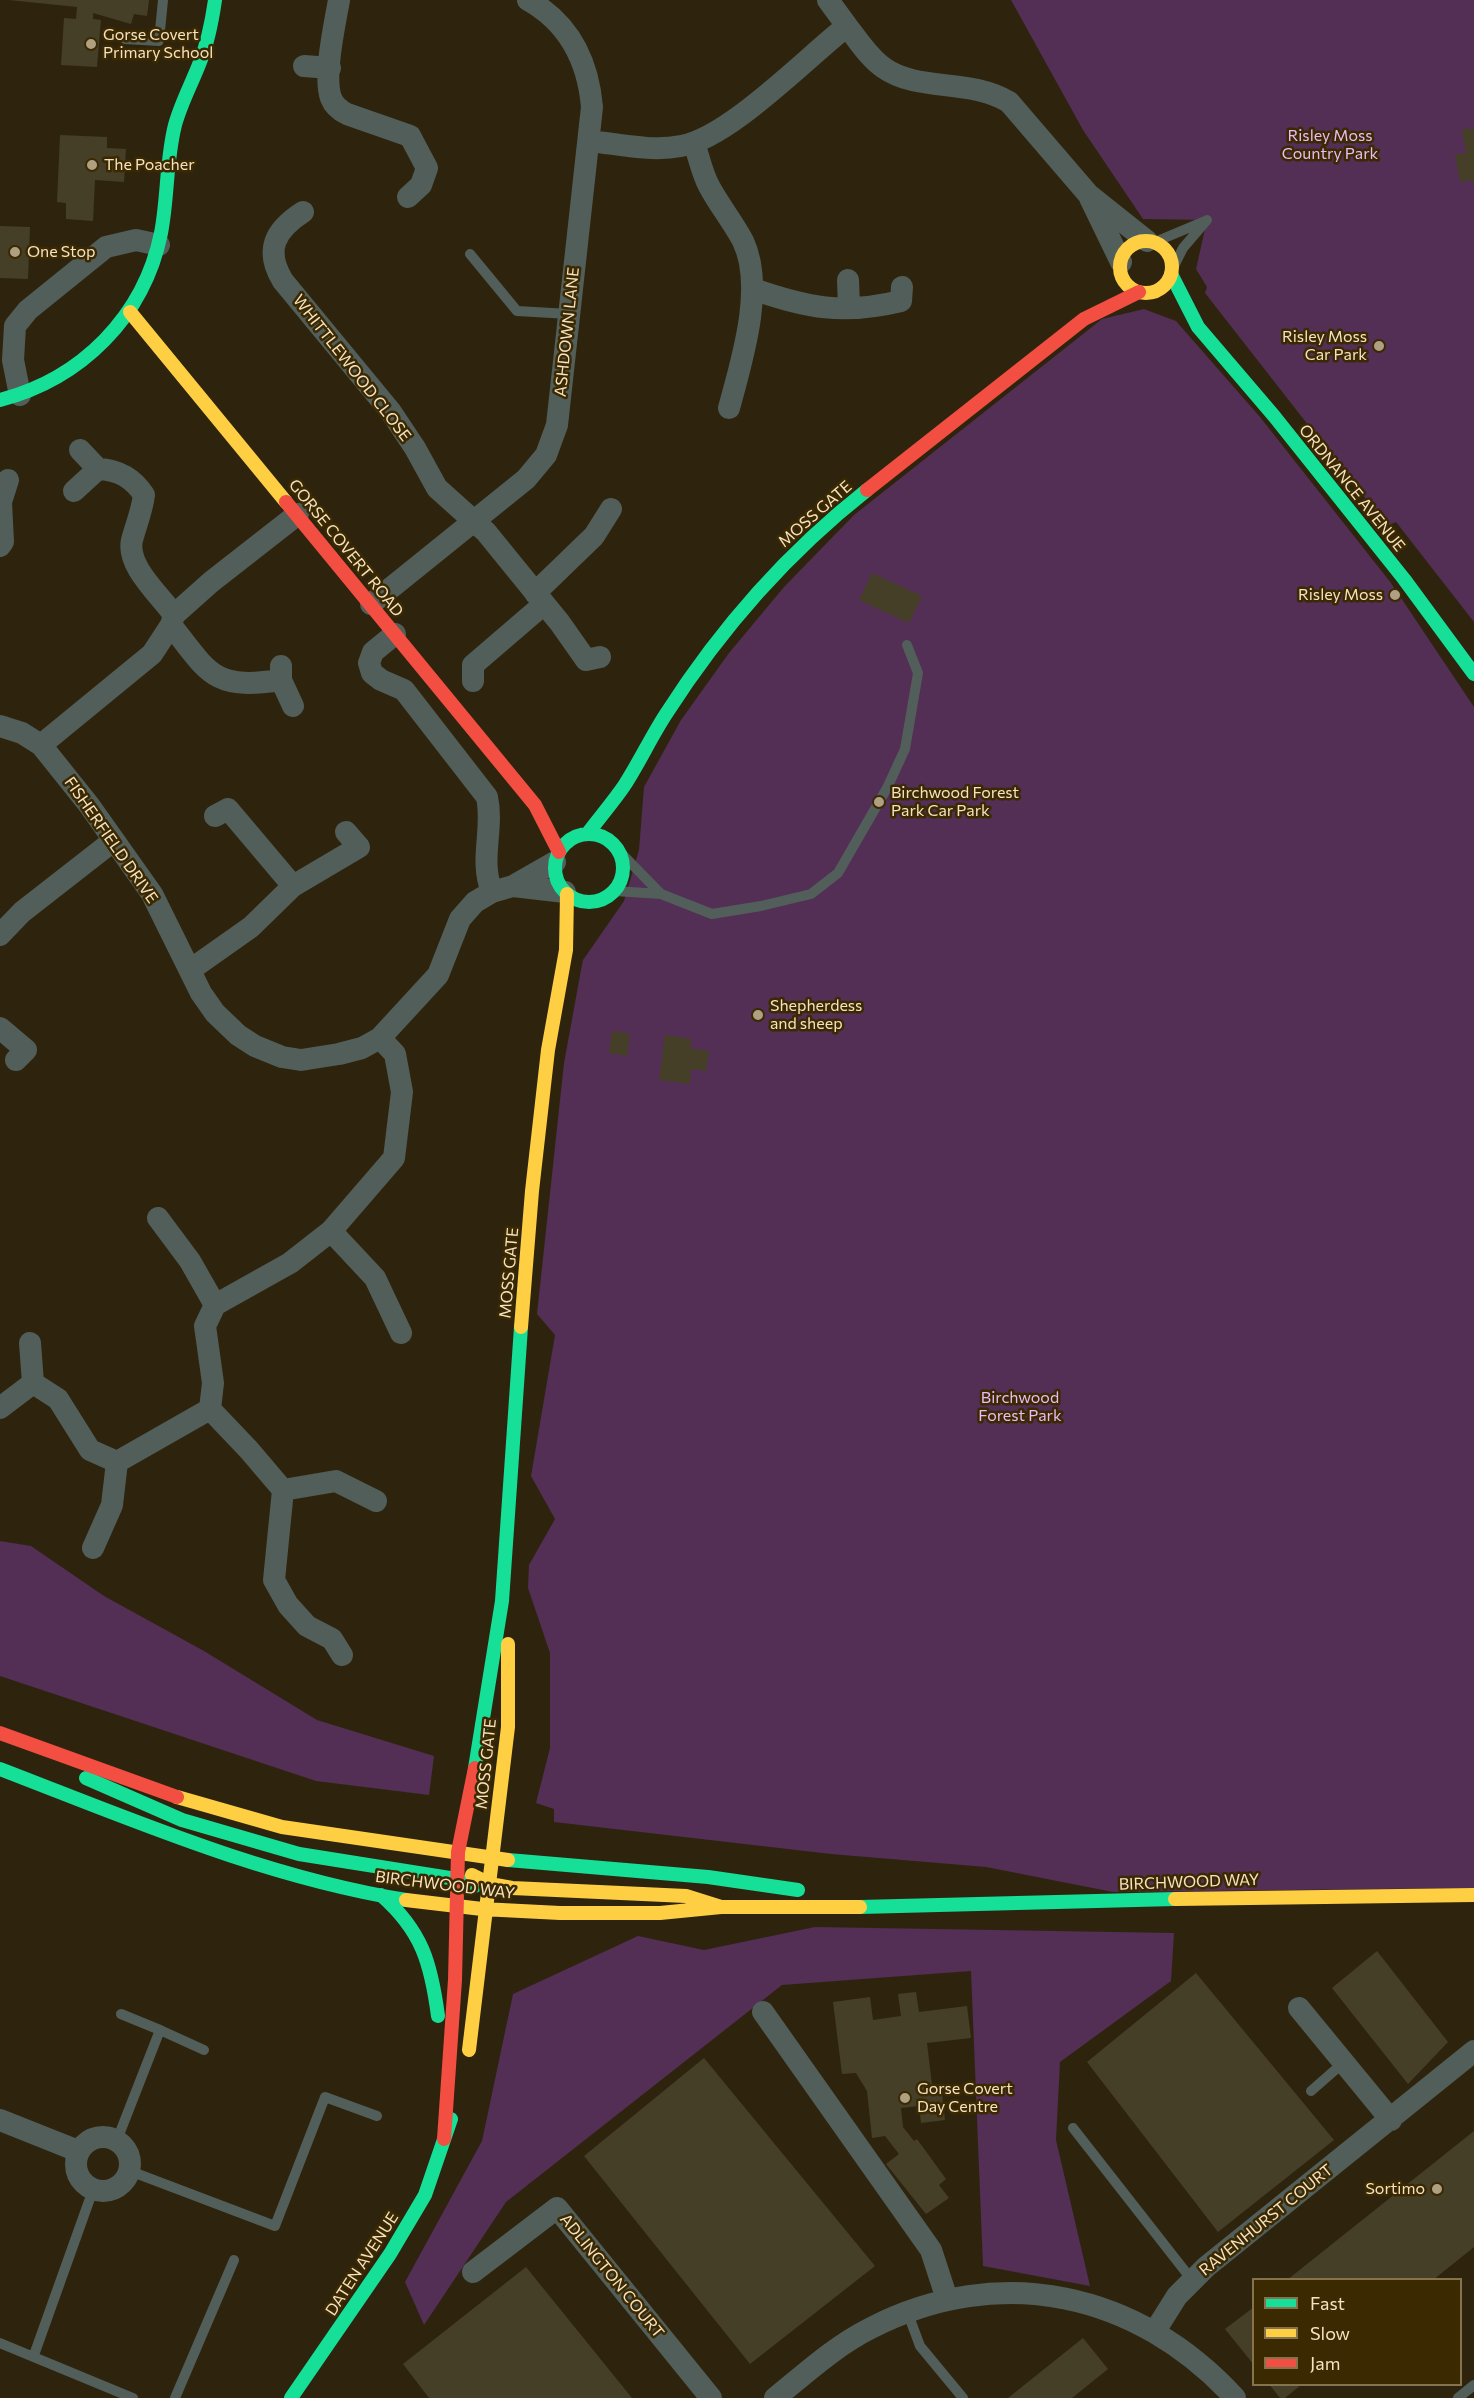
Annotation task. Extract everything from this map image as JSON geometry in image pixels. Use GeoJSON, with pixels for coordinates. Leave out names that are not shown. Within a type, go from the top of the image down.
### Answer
{"type":"FeatureCollection","features":[{"type":"Feature","properties":{"kind":"street"},"geometry":{"type":"LineString","coordinates":[[159,245],[136,240],[106,247],[28,310],[15,326],[10,397],[41,386],[80,361],[107,339],[130,312],[151,272],[159,245],[173,134],[178,112],[209,38],[215,0]]}},
{"type":"Feature","properties":{"kind":"street"},"geometry":{"type":"LineString","coordinates":[[339,0],[330,68],[330,97],[339,110],[410,136],[421,152],[427,168],[421,185],[408,197]]}},
{"type":"Feature","properties":{"kind":"street","name":"ASHDOWN LANE"},"geometry":{"type":"LineString","coordinates":[[370,604],[526,479],[537,468],[552,442],[557,425],[592,107],[590,86],[579,52],[558,23],[528,0]]}},
{"type":"Feature","properties":{"kind":"street"},"geometry":{"type":"LineString","coordinates":[[828,0],[883,68],[898,76],[993,92],[1009,102],[1088,194],[1168,253],[1172,272],[1161,288],[1142,292],[1125,282],[1121,264],[1088,194]]}},
{"type":"Feature","properties":{"kind":"street"},"geometry":{"type":"LineString","coordinates":[[589,141],[650,148],[694,143],[731,121],[847,26]]}},
{"type":"Feature","properties":{"kind":"street"},"geometry":{"type":"LineString","coordinates":[[304,66],[330,68]]}},
{"type":"Feature","properties":{"kind":"street"},"geometry":{"type":"LineString","coordinates":[[694,143],[707,183],[742,240],[751,263],[753,289],[739,370],[729,408]]}},
{"type":"Feature","properties":{"kind":"street","name":"WHITTLEWOOD CLOSE"},"geometry":{"type":"LineString","coordinates":[[303,212],[288,222],[279,233],[274,245],[275,268],[391,412],[437,488],[472,522],[486,532],[540,598],[586,660],[600,657]]}},
{"type":"Feature","properties":{"kind":"street"},"geometry":{"type":"LineString","coordinates":[[1110,281],[1127,249],[1140,242],[1151,242]]}},
{"type":"Feature","properties":{"kind":"street","name":"ORDNANCE AVENUE"},"geometry":{"type":"LineString","coordinates":[[1172,272],[1198,327],[1274,416],[1404,579],[1474,674]]}},
{"type":"Feature","properties":{"kind":"street"},"geometry":{"type":"LineString","coordinates":[[848,280],[849,308]]}},
{"type":"Feature","properties":{"kind":"street"},"geometry":{"type":"LineString","coordinates":[[753,289],[817,308],[873,308],[901,301],[902,286]]}},
{"type":"Feature","properties":{"kind":"street","name":"ORDNANCE AVENUE"},"geometry":{"type":"LineString","coordinates":[[1142,292],[1198,327]]}},
{"type":"Feature","properties":{"kind":"street","name":"MOSS GATE"},"geometry":{"type":"LineString","coordinates":[[458,1852],[483,1730],[489,1669],[502,1601],[532,1191],[548,1050],[566,950],[566,893],[556,878],[557,857],[575,830],[624,786],[666,714],[714,646],[787,560],[846,507],[1084,319],[1142,292]]}},
{"type":"Feature","properties":{"kind":"street","name":"MOSS GATE"},"geometry":{"type":"LineString","coordinates":[[1084,319],[1099,297]]}},
{"type":"Feature","properties":{"kind":"street","name":"GORSE COVERT ROAD"},"geometry":{"type":"LineString","coordinates":[[130,312],[535,805],[557,857]]}},
{"type":"Feature","properties":{"kind":"street"},"geometry":{"type":"LineString","coordinates":[[80,450],[98,469],[113,470],[125,475],[144,495],[131,542],[132,554],[144,579],[160,595],[172,620],[201,664],[223,679],[248,685],[281,672],[293,706]]}},
{"type":"Feature","properties":{"kind":"street"},"geometry":{"type":"LineString","coordinates":[[74,491],[98,469]]}},
{"type":"Feature","properties":{"kind":"street"},"geometry":{"type":"LineString","coordinates":[[7,543],[1,502],[8,480]]}},
{"type":"Feature","properties":{"kind":"street"},"geometry":{"type":"LineString","coordinates":[[472,681],[473,665],[540,598],[594,536],[610,509]]}},
{"type":"Feature","properties":{"kind":"street"},"geometry":{"type":"LineString","coordinates":[[41,745],[152,654],[172,620],[211,582],[298,514]]}},
{"type":"Feature","properties":{"kind":"street"},"geometry":{"type":"LineString","coordinates":[[394,634],[373,652],[369,663],[372,673],[381,680],[404,690],[487,797],[490,809],[485,868],[502,889],[566,893],[588,902],[612,894]]}},
{"type":"Feature","properties":{"kind":"street","name":"FISHERFIELD DRIVE"},"geometry":{"type":"LineString","coordinates":[[0,726],[22,733],[41,745],[89,805],[152,894],[210,1007],[238,1035],[255,1046],[282,1057],[301,1060],[339,1054],[362,1048],[380,1038],[438,975],[460,919],[475,902],[557,857]]}},
{"type":"Feature","properties":{"kind":"street","name":"MOSS GATE"},"geometry":{"type":"LineString","coordinates":[[594,914],[612,894],[623,873],[619,850],[624,786]]}},
{"type":"Feature","properties":{"kind":"street","name":"GORSE COVERT ROAD"},"geometry":{"type":"LineString","coordinates":[[535,805],[575,830]]}},
{"type":"Feature","properties":{"kind":"street"},"geometry":{"type":"LineString","coordinates":[[215,816],[228,809],[293,886]]}},
{"type":"Feature","properties":{"kind":"street"},"geometry":{"type":"LineString","coordinates":[[575,830],[609,839],[619,850]]}},
{"type":"Feature","properties":{"kind":"street"},"geometry":{"type":"LineString","coordinates":[[190,970],[251,927],[293,886],[359,847],[346,832]]}},
{"type":"Feature","properties":{"kind":"street"},"geometry":{"type":"LineString","coordinates":[[0,935],[22,912],[113,841]]}},
{"type":"Feature","properties":{"kind":"street","name":"MOSS GATE"},"geometry":{"type":"LineString","coordinates":[[566,950],[580,932]]}},
{"type":"Feature","properties":{"kind":"street"},"geometry":{"type":"LineString","coordinates":[[0,1028],[26,1050],[16,1060]]}},
{"type":"Feature","properties":{"kind":"street"},"geometry":{"type":"LineString","coordinates":[[210,1409],[213,1383],[205,1326],[215,1305],[290,1263],[331,1231],[394,1158],[402,1092],[395,1054],[380,1038]]}},
{"type":"Feature","properties":{"kind":"street"},"geometry":{"type":"LineString","coordinates":[[158,1218],[190,1261],[215,1305]]}},
{"type":"Feature","properties":{"kind":"street"},"geometry":{"type":"LineString","coordinates":[[331,1231],[375,1278],[401,1333]]}},
{"type":"Feature","properties":{"kind":"street"},"geometry":{"type":"LineString","coordinates":[[30,1343],[33,1383]]}},
{"type":"Feature","properties":{"kind":"street"},"geometry":{"type":"LineString","coordinates":[[33,1383],[58,1399],[90,1450],[117,1462]]}},
{"type":"Feature","properties":{"kind":"street"},"geometry":{"type":"LineString","coordinates":[[0,1407],[33,1383]]}},
{"type":"Feature","properties":{"kind":"street"},"geometry":{"type":"LineString","coordinates":[[117,1462],[210,1409]]}},
{"type":"Feature","properties":{"kind":"street"},"geometry":{"type":"LineString","coordinates":[[210,1409],[249,1449],[283,1490],[274,1580],[288,1605],[307,1626],[332,1639],[342,1655]]}},
{"type":"Feature","properties":{"kind":"street"},"geometry":{"type":"LineString","coordinates":[[93,1548],[112,1506],[117,1462]]}},
{"type":"Feature","properties":{"kind":"street"},"geometry":{"type":"LineString","coordinates":[[283,1490],[336,1481],[376,1501]]}},
{"type":"Feature","properties":{"kind":"street","name":"MOSS GATE"},"geometry":{"type":"LineString","coordinates":[[493,1858],[510,1694],[508,1640],[502,1601]]}},
{"type":"Feature","properties":{"kind":"street","name":"BIRCHWOOD WAY"},"geometry":{"type":"LineString","coordinates":[[0,1733],[187,1800],[282,1827],[493,1858],[708,1877],[906,1906]]}},
{"type":"Feature","properties":{"kind":"street"},"geometry":{"type":"LineString","coordinates":[[0,1741],[182,1820],[298,1854],[466,1881],[482,1892],[488,1910]]}},
{"type":"Feature","properties":{"kind":"street","name":"BIRCHWOOD WAY"},"geometry":{"type":"LineString","coordinates":[[0,1769],[224,1854],[292,1875],[381,1895],[488,1910],[556,1914],[691,1912],[721,1907],[906,1906],[1291,1895],[1474,1895]]}},
{"type":"Feature","properties":{"kind":"street"},"geometry":{"type":"LineString","coordinates":[[458,1852],[460,1861],[471,1875],[490,1884],[545,1891],[686,1896],[721,1907]]}},
{"type":"Feature","properties":{"kind":"street","name":"DATEN AVENUE"},"geometry":{"type":"LineString","coordinates":[[444,2139],[455,1980],[458,1852]]}},
{"type":"Feature","properties":{"kind":"street"},"geometry":{"type":"LineString","coordinates":[[467,2063],[493,1858]]}},
{"type":"Feature","properties":{"kind":"street"},"geometry":{"type":"LineString","coordinates":[[381,1895],[413,1926],[427,1954],[434,1979],[446,2091]]}},
{"type":"Feature","properties":{"kind":"street"},"geometry":{"type":"LineString","coordinates":[[1299,2008],[1391,2120]]}},
{"type":"Feature","properties":{"kind":"street"},"geometry":{"type":"LineString","coordinates":[[763,2012],[931,2250],[947,2299]]}},
{"type":"Feature","properties":{"kind":"street","name":"RAVENHURST COURT"},"geometry":{"type":"LineString","coordinates":[[1155,2331],[1177,2295],[1192,2280],[1474,2051]]}},
{"type":"Feature","properties":{"kind":"street","name":"DATEN AVENUE"},"geometry":{"type":"LineString","coordinates":[[291,2398],[390,2254],[425,2194],[462,2085]]}},
{"type":"Feature","properties":{"kind":"street"},"geometry":{"type":"LineString","coordinates":[[0,2120],[78,2151]]}},
{"type":"Feature","properties":{"kind":"street"},"geometry":{"type":"LineString","coordinates":[[109,2137],[117,2140],[129,2154],[130,2171],[126,2180],[111,2190],[93,2190],[85,2185],[76,2169],[78,2151],[91,2139],[109,2137]]}},
{"type":"Feature","properties":{"kind":"street","name":"ADLINGTON COURT"},"geometry":{"type":"LineString","coordinates":[[473,2271],[557,2208],[711,2398]]}},
{"type":"Feature","properties":{"kind":"street"},"geometry":{"type":"LineString","coordinates":[[783,2396],[848,2341],[907,2312],[947,2299],[983,2294],[1059,2296],[1098,2306],[1155,2331],[1208,2370],[1235,2398]]}},
{"type":"Feature","properties":{"kind":"lane"},"geometry":{"type":"LineString","coordinates":[[125,39],[159,40],[163,0]]}},
{"type":"Feature","properties":{"kind":"lane"},"geometry":{"type":"LineString","coordinates":[[1151,242],[1207,220],[1183,248],[1172,272]]}},
{"type":"Feature","properties":{"kind":"lane"},"geometry":{"type":"LineString","coordinates":[[470,254],[517,311],[569,314]]}},
{"type":"Feature","properties":{"kind":"lane"},"geometry":{"type":"LineString","coordinates":[[612,894],[661,894],[712,914],[761,906],[811,894],[838,873],[887,788],[905,749],[918,673],[907,645]]}},
{"type":"Feature","properties":{"kind":"lane"},"geometry":{"type":"LineString","coordinates":[[619,850],[661,894]]}},
{"type":"Feature","properties":{"kind":"lane"},"geometry":{"type":"LineString","coordinates":[[121,2014],[204,2050]]}},
{"type":"Feature","properties":{"kind":"lane"},"geometry":{"type":"LineString","coordinates":[[117,2140],[160,2030]]}},
{"type":"Feature","properties":{"kind":"lane"},"geometry":{"type":"LineString","coordinates":[[1311,2091],[1343,2063]]}},
{"type":"Feature","properties":{"kind":"lane"},"geometry":{"type":"LineString","coordinates":[[130,2171],[275,2226],[325,2097],[377,2116]]}},
{"type":"Feature","properties":{"kind":"lane"},"geometry":{"type":"LineString","coordinates":[[1073,2128],[1192,2280]]}},
{"type":"Feature","properties":{"kind":"lane"},"geometry":{"type":"LineString","coordinates":[[33,2355],[93,2190]]}},
{"type":"Feature","properties":{"kind":"lane"},"geometry":{"type":"LineString","coordinates":[[175,2398],[234,2260]]}},
{"type":"Feature","properties":{"kind":"lane"},"geometry":{"type":"LineString","coordinates":[[907,2312],[920,2346],[963,2398]]}},
{"type":"Feature","properties":{"kind":"lane"},"geometry":{"type":"LineString","coordinates":[[0,2343],[133,2398]]}},
{"type":"Feature","properties":{"kind":"lane"},"geometry":{"type":"LineString","coordinates":[[1458,2398],[1474,2385]]}},
{"type":"Feature","properties":{"kind":"green space","name":"Risley Moss Country Park"},"geometry":{"type":"Polygon","coordinates":[[[1011,0],[1474,0],[1474,622],[1396,522],[1387,526],[1205,293],[1207,287],[1196,269],[1207,220],[1143,219],[1083,130],[1011,0]]]}},
{"type":"Feature","properties":{"kind":"green space","name":"Birchwood Forest Park"},"geometry":{"type":"Polygon","coordinates":[[[1144,309],[1176,321],[1260,417],[1391,583],[1474,707],[1474,1888],[1113,1892],[986,1867],[831,1854],[554,1822],[554,1809],[536,1803],[550,1748],[550,1653],[528,1588],[529,1565],[555,1519],[531,1476],[555,1335],[537,1314],[564,1063],[583,960],[624,901],[639,850],[644,787],[681,720],[729,653],[784,587],[854,515],[1102,319],[1144,309]]]}},
{"type":"Feature","properties":{"kind":"green space"},"geometry":{"type":"Polygon","coordinates":[[[0,1541],[31,1546],[104,1596],[204,1651],[317,1720],[434,1756],[429,1795],[316,1781],[0,1676],[0,1541]]]}},
{"type":"Feature","properties":{"kind":"green space"},"geometry":{"type":"Polygon","coordinates":[[[815,1927],[1174,1933],[1171,1981],[1060,2062],[1056,2140],[1090,2286],[983,2266],[971,1971],[782,1985],[506,2202],[424,2325],[405,2282],[482,2141],[513,1994],[638,1936],[704,1950],[815,1927]]]}},
{"type":"Feature","properties":{"kind":"building"},"geometry":{"type":"Polygon","coordinates":[[[9,0],[149,0],[147,16],[134,14],[131,24],[93,13],[93,19],[101,20],[97,67],[61,65],[64,18],[76,19],[77,7],[9,0]]]}},
{"type":"Feature","properties":{"kind":"building"},"geometry":{"type":"Polygon","coordinates":[[[1462,129],[1474,129],[1474,185],[1472,180],[1460,182],[1455,154],[1466,154],[1462,129]]]}},
{"type":"Feature","properties":{"kind":"building","name":"The Poacher"},"geometry":{"type":"Polygon","coordinates":[[[60,135],[107,137],[107,148],[126,149],[124,182],[95,180],[93,221],[66,219],[66,203],[57,202],[60,135]]]}},
{"type":"Feature","properties":{"kind":"building","name":"One Stop"},"geometry":{"type":"Polygon","coordinates":[[[0,226],[30,227],[28,279],[0,278],[0,226]]]}},
{"type":"Feature","properties":{"kind":"building"},"geometry":{"type":"Polygon","coordinates":[[[872,573],[922,596],[909,623],[859,600],[872,573]]]}},
{"type":"Feature","properties":{"kind":"building"},"geometry":{"type":"Polygon","coordinates":[[[612,1031],[630,1034],[627,1056],[609,1053],[612,1031]]]}},
{"type":"Feature","properties":{"kind":"building"},"geometry":{"type":"Polygon","coordinates":[[[665,1035],[692,1039],[690,1048],[709,1051],[706,1071],[691,1069],[690,1084],[659,1080],[665,1035]]]}},
{"type":"Feature","properties":{"kind":"building"},"geometry":{"type":"Polygon","coordinates":[[[1377,1951],[1448,2042],[1408,2084],[1332,1988],[1377,1951]]]}},
{"type":"Feature","properties":{"kind":"building"},"geometry":{"type":"Polygon","coordinates":[[[1196,1973],[1334,2140],[1218,2232],[1087,2062],[1196,1973]]]}},
{"type":"Feature","properties":{"kind":"building","name":"Gorse Covert Day Centre"},"geometry":{"type":"Polygon","coordinates":[[[916,1992],[919,2012],[967,2006],[971,2038],[927,2043],[932,2085],[941,2084],[945,2120],[921,2123],[919,2106],[901,2108],[903,2127],[914,2141],[917,2139],[946,2179],[939,2185],[949,2198],[926,2214],[886,2164],[899,2154],[885,2136],[872,2138],[867,2091],[856,2073],[842,2074],[833,2002],[870,1997],[873,2020],[901,2016],[898,1994],[916,1992]]]}},
{"type":"Feature","properties":{"kind":"building"},"geometry":{"type":"Polygon","coordinates":[[[704,2058],[875,2266],[750,2364],[584,2156],[704,2058]]]}},
{"type":"Feature","properties":{"kind":"building","name":"Sortimo"},"geometry":{"type":"Polygon","coordinates":[[[1474,2131],[1474,2247],[1435,2278],[1290,2278],[1474,2131]]]}},
{"type":"Feature","properties":{"kind":"building"},"geometry":{"type":"Polygon","coordinates":[[[526,2267],[632,2398],[429,2398],[403,2364],[526,2267]]]}},
{"type":"Feature","properties":{"kind":"building"},"geometry":{"type":"Polygon","coordinates":[[[1252,2309],[1252,2363],[1225,2329],[1252,2309]]]}},
{"type":"Feature","properties":{"kind":"building"},"geometry":{"type":"Polygon","coordinates":[[[1083,2338],[1108,2369],[1072,2398],[1008,2398],[1083,2338]]]}},
{"type":"Feature","properties":{"kind":"building"},"geometry":{"type":"Polygon","coordinates":[[[1271,2386],[1300,2386],[1285,2398],[1280,2398],[1271,2386]]]}},
{"type":"Feature","properties":{"kind":"traffic: fast"},"geometry":{"type":"LineString","coordinates":[[0,400],[57,377],[82,360],[124,317],[140,292],[153,263],[161,233],[175,125],[205,47],[215,0]]}},
{"type":"Feature","properties":{"kind":"traffic: fast"},"geometry":{"type":"LineString","coordinates":[[1171,274],[1198,327],[1274,416],[1404,579],[1474,674]]}},
{"type":"Feature","properties":{"kind":"traffic: fast"},"geometry":{"type":"LineString","coordinates":[[588,833],[624,786],[687,682],[733,622],[757,593],[810,539],[867,490]]}},
{"type":"Feature","properties":{"kind":"traffic: fast"},"geometry":{"type":"LineString","coordinates":[[596,834],[608,840],[617,849],[623,861],[623,868],[621,881],[613,892],[596,902],[582,902],[565,892],[557,881],[555,861],[565,844],[576,836],[596,834]]}},
{"type":"Feature","properties":{"kind":"traffic: fast"},"geometry":{"type":"LineString","coordinates":[[475,1768],[502,1601],[521,1327]]}},
{"type":"Feature","properties":{"kind":"traffic: fast"},"geometry":{"type":"LineString","coordinates":[[0,1769],[149,1827],[250,1862],[353,1890],[406,1900]]}},
{"type":"Feature","properties":{"kind":"traffic: fast"},"geometry":{"type":"LineString","coordinates":[[86,1778],[182,1820],[299,1854],[456,1879],[475,1886]]}},
{"type":"Feature","properties":{"kind":"traffic: fast"},"geometry":{"type":"LineString","coordinates":[[508,1860],[708,1877],[798,1890]]}},
{"type":"Feature","properties":{"kind":"traffic: fast"},"geometry":{"type":"LineString","coordinates":[[381,1895],[406,1922],[422,1949],[432,1980],[438,2016]]}},
{"type":"Feature","properties":{"kind":"traffic: fast"},"geometry":{"type":"LineString","coordinates":[[860,1907],[1175,1899]]}},
{"type":"Feature","properties":{"kind":"traffic: fast"},"geometry":{"type":"LineString","coordinates":[[291,2398],[390,2254],[425,2195],[451,2119]]}},
{"type":"Feature","properties":{"kind":"traffic: slow"},"geometry":{"type":"LineString","coordinates":[[1146,241],[1156,243],[1164,249],[1170,257],[1172,267],[1170,277],[1164,285],[1156,291],[1146,293],[1136,291],[1128,285],[1122,277],[1120,267],[1122,257],[1128,249],[1136,243],[1146,241]]}},
{"type":"Feature","properties":{"kind":"traffic: slow"},"geometry":{"type":"LineString","coordinates":[[130,312],[286,502]]}},
{"type":"Feature","properties":{"kind":"traffic: slow"},"geometry":{"type":"LineString","coordinates":[[521,1327],[532,1191],[548,1050],[566,950],[567,894]]}},
{"type":"Feature","properties":{"kind":"traffic: slow"},"geometry":{"type":"LineString","coordinates":[[469,2050],[508,1727],[508,1644]]}},
{"type":"Feature","properties":{"kind":"traffic: slow"},"geometry":{"type":"LineString","coordinates":[[177,1797],[282,1827],[508,1860]]}},
{"type":"Feature","properties":{"kind":"traffic: slow"},"geometry":{"type":"LineString","coordinates":[[472,1875],[490,1884],[512,1888],[686,1896],[721,1907]]}},
{"type":"Feature","properties":{"kind":"traffic: slow"},"geometry":{"type":"LineString","coordinates":[[1175,1899],[1474,1895]]}},
{"type":"Feature","properties":{"kind":"traffic: slow"},"geometry":{"type":"LineString","coordinates":[[406,1900],[482,1909],[560,1913],[660,1913],[721,1907],[860,1907]]}},
{"type":"Feature","properties":{"kind":"traffic: jam"},"geometry":{"type":"LineString","coordinates":[[867,490],[1084,319],[1139,292]]}},
{"type":"Feature","properties":{"kind":"traffic: jam"},"geometry":{"type":"LineString","coordinates":[[286,502],[535,805],[559,852]]}},
{"type":"Feature","properties":{"kind":"traffic: jam"},"geometry":{"type":"LineString","coordinates":[[0,1733],[177,1797]]}},
{"type":"Feature","properties":{"kind":"traffic: jam"},"geometry":{"type":"LineString","coordinates":[[444,2139],[455,1980],[458,1852],[475,1768]]}},
{"type":"Feature","properties":{"kind":"place","name":"Gorse Covert Primary School"},"geometry":{"type":"Point","coordinates":[91,44]}},
{"type":"Feature","properties":{"kind":"place","name":"The Poacher"},"geometry":{"type":"Point","coordinates":[92,165]}},
{"type":"Feature","properties":{"kind":"place","name":"One Stop"},"geometry":{"type":"Point","coordinates":[15,252]}},
{"type":"Feature","properties":{"kind":"place","name":"Risley Moss Car Park"},"geometry":{"type":"Point","coordinates":[1379,346]}},
{"type":"Feature","properties":{"kind":"place","name":"Risley Moss"},"geometry":{"type":"Point","coordinates":[1395,595]}},
{"type":"Feature","properties":{"kind":"place","name":"Birchwood Forest Park Car Park"},"geometry":{"type":"Point","coordinates":[879,802]}},
{"type":"Feature","properties":{"kind":"place","name":"Shepherdess and sheep"},"geometry":{"type":"Point","coordinates":[758,1015]}},
{"type":"Feature","properties":{"kind":"place","name":"Gorse Covert Day Centre"},"geometry":{"type":"Point","coordinates":[905,2098]}},
{"type":"Feature","properties":{"kind":"place","name":"Sortimo"},"geometry":{"type":"Point","coordinates":[1437,2189]}}]}
